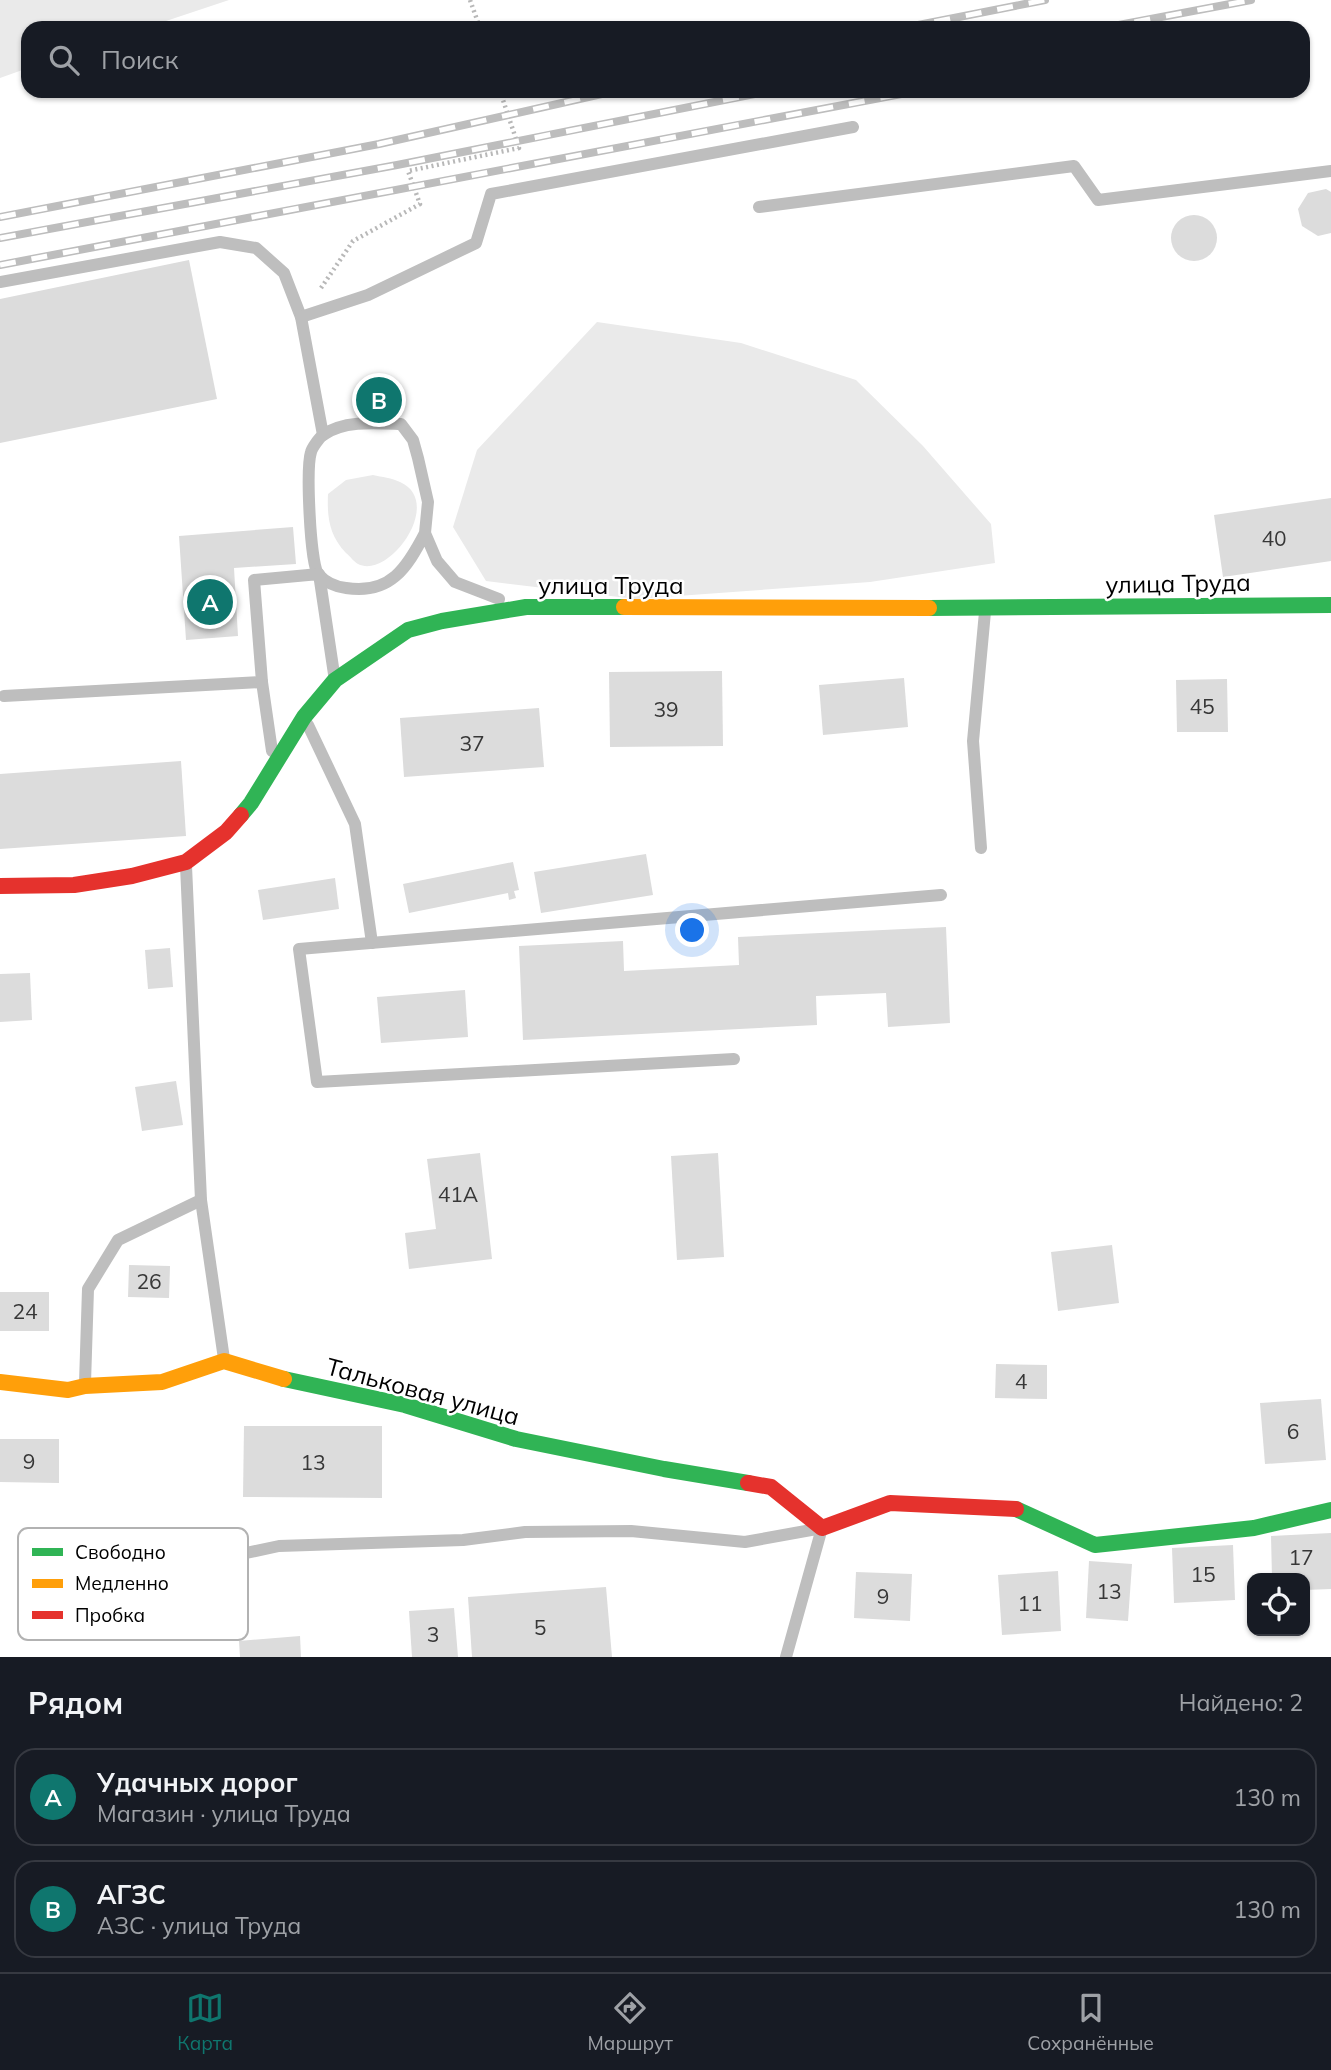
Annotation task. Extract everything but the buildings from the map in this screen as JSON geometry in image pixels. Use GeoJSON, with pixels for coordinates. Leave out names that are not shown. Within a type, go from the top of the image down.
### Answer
{"type":"FeatureCollection","features":[{"type":"Feature","properties":{"kind":"main road","name":"улица Труда"},"geometry":{"type":"LineString","coordinates":[[0,887],[74,885],[132,876],[186,862],[226,832],[251,803],[304,717],[335,680],[408,630],[442,621],[526,607],[985,608],[1331,605]]}},
{"type":"Feature","properties":{"kind":"main road"},"geometry":{"type":"LineString","coordinates":[[0,1382],[68,1390],[85,1386],[162,1382],[224,1361]]}},
{"type":"Feature","properties":{"kind":"main road","name":"Тальковая улица"},"geometry":{"type":"LineString","coordinates":[[224,1361],[286,1379],[405,1405],[516,1439],[664,1469],[771,1487],[822,1528]]}},
{"type":"Feature","properties":{"kind":"main road"},"geometry":{"type":"LineString","coordinates":[[822,1528],[890,1503],[1012,1507],[1095,1545],[1254,1528],[1331,1510]]}},
{"type":"Feature","properties":{"kind":"lane"},"geometry":{"type":"LineString","coordinates":[[301,317],[368,295],[476,243],[491,194],[853,127]]}},
{"type":"Feature","properties":{"kind":"lane"},"geometry":{"type":"LineString","coordinates":[[759,207],[1074,166],[1098,200],[1331,171]]}},
{"type":"Feature","properties":{"kind":"lane"},"geometry":{"type":"LineString","coordinates":[[0,282],[220,242],[256,248],[284,273],[301,317],[323,435]]}},
{"type":"Feature","properties":{"kind":"lane"},"geometry":{"type":"LineString","coordinates":[[274,765],[262,682],[254,580],[319,574],[335,587],[373,589],[395,578],[403,570],[425,533],[428,502],[413,440],[401,424],[360,423],[323,435],[311,451],[308,471],[313,560],[319,574],[335,680]]}},
{"type":"Feature","properties":{"kind":"lane"},"geometry":{"type":"LineString","coordinates":[[425,533],[437,561],[455,582],[526,607]]}},
{"type":"Feature","properties":{"kind":"lane"},"geometry":{"type":"LineString","coordinates":[[981,848],[973,741],[985,608]]}},
{"type":"Feature","properties":{"kind":"lane"},"geometry":{"type":"LineString","coordinates":[[4,696],[262,682]]}},
{"type":"Feature","properties":{"kind":"lane"},"geometry":{"type":"LineString","coordinates":[[304,717],[355,824],[372,943]]}},
{"type":"Feature","properties":{"kind":"lane"},"geometry":{"type":"LineString","coordinates":[[186,862],[201,1200],[224,1361]]}},
{"type":"Feature","properties":{"kind":"lane"},"geometry":{"type":"LineString","coordinates":[[734,1059],[317,1082],[299,949],[941,895]]}},
{"type":"Feature","properties":{"kind":"lane"},"geometry":{"type":"LineString","coordinates":[[85,1386],[88,1289],[118,1240],[201,1200]]}},
{"type":"Feature","properties":{"kind":"lane"},"geometry":{"type":"LineString","coordinates":[[248,1553],[279,1546],[463,1540],[525,1532],[631,1531],[745,1542],[822,1528],[786,1657]]}},
{"type":"Feature","properties":{"kind":"path"},"geometry":{"type":"LineString","coordinates":[[470,0],[478,21]]}},
{"type":"Feature","properties":{"kind":"path"},"geometry":{"type":"LineString","coordinates":[[301,317],[353,241],[420,204],[408,171],[519,148],[502,98]]}},
{"type":"Feature","properties":{"kind":"shaded area"},"geometry":{"type":"Polygon","coordinates":[[[0,0],[229,0],[166,21],[21,21],[21,70],[0,78],[0,0]]]}},
{"type":"Feature","properties":{"kind":"shaded area"},"geometry":{"type":"Polygon","coordinates":[[[597,322],[741,343],[856,380],[923,446],[991,524],[995,563],[870,582],[636,599],[486,581],[453,527],[477,450],[597,322]]]}},
{"type":"Feature","properties":{"kind":"shaded area"},"geometry":{"type":"Polygon","coordinates":[[[373,475],[400,482],[412,492],[417,505],[415,521],[408,536],[384,561],[371,566],[356,563],[336,539],[329,518],[328,494],[346,480],[373,475]]]}},
{"type":"Feature","properties":{"kind":"railway"},"geometry":{"type":"LineString","coordinates":[[938,21],[1045,0]]}},
{"type":"Feature","properties":{"kind":"railway"},"geometry":{"type":"LineString","coordinates":[[1140,21],[1251,0]]}},
{"type":"Feature","properties":{"kind":"railway"},"geometry":{"type":"LineString","coordinates":[[0,217],[379,144],[584,98]]}},
{"type":"Feature","properties":{"kind":"railway"},"geometry":{"type":"LineString","coordinates":[[0,238],[397,165],[735,98]]}},
{"type":"Feature","properties":{"kind":"railway"},"geometry":{"type":"LineString","coordinates":[[0,265],[880,98]]}},
{"type":"Feature","properties":{"kind":"traffic: fast"},"geometry":{"type":"LineString","coordinates":[[929,608],[1331,605]]}},
{"type":"Feature","properties":{"kind":"traffic: fast"},"geometry":{"type":"LineString","coordinates":[[241,815],[304,717],[335,680],[408,630],[442,621],[526,607],[624,607]]}},
{"type":"Feature","properties":{"kind":"traffic: fast"},"geometry":{"type":"LineString","coordinates":[[284,1379],[405,1405],[516,1439],[748,1483]]}},
{"type":"Feature","properties":{"kind":"traffic: fast"},"geometry":{"type":"LineString","coordinates":[[1016,1509],[1095,1545],[1254,1528],[1331,1510]]}},
{"type":"Feature","properties":{"kind":"traffic: slow"},"geometry":{"type":"LineString","coordinates":[[624,607],[929,608]]}},
{"type":"Feature","properties":{"kind":"traffic: slow"},"geometry":{"type":"LineString","coordinates":[[0,1382],[68,1390],[85,1386],[162,1382],[224,1361],[284,1379]]}},
{"type":"Feature","properties":{"kind":"traffic: jam"},"geometry":{"type":"LineString","coordinates":[[0,886],[74,885],[132,876],[186,862],[226,832],[241,815]]}},
{"type":"Feature","properties":{"kind":"traffic: jam"},"geometry":{"type":"LineString","coordinates":[[748,1483],[771,1487],[822,1528],[890,1503],[1016,1509]]}},
{"type":"Feature","properties":{"kind":"place","name":"АГЗС"},"geometry":{"type":"Point","coordinates":[379,400]}},
{"type":"Feature","properties":{"kind":"place","name":"Удачных дорог"},"geometry":{"type":"Point","coordinates":[210,602]}}]}
